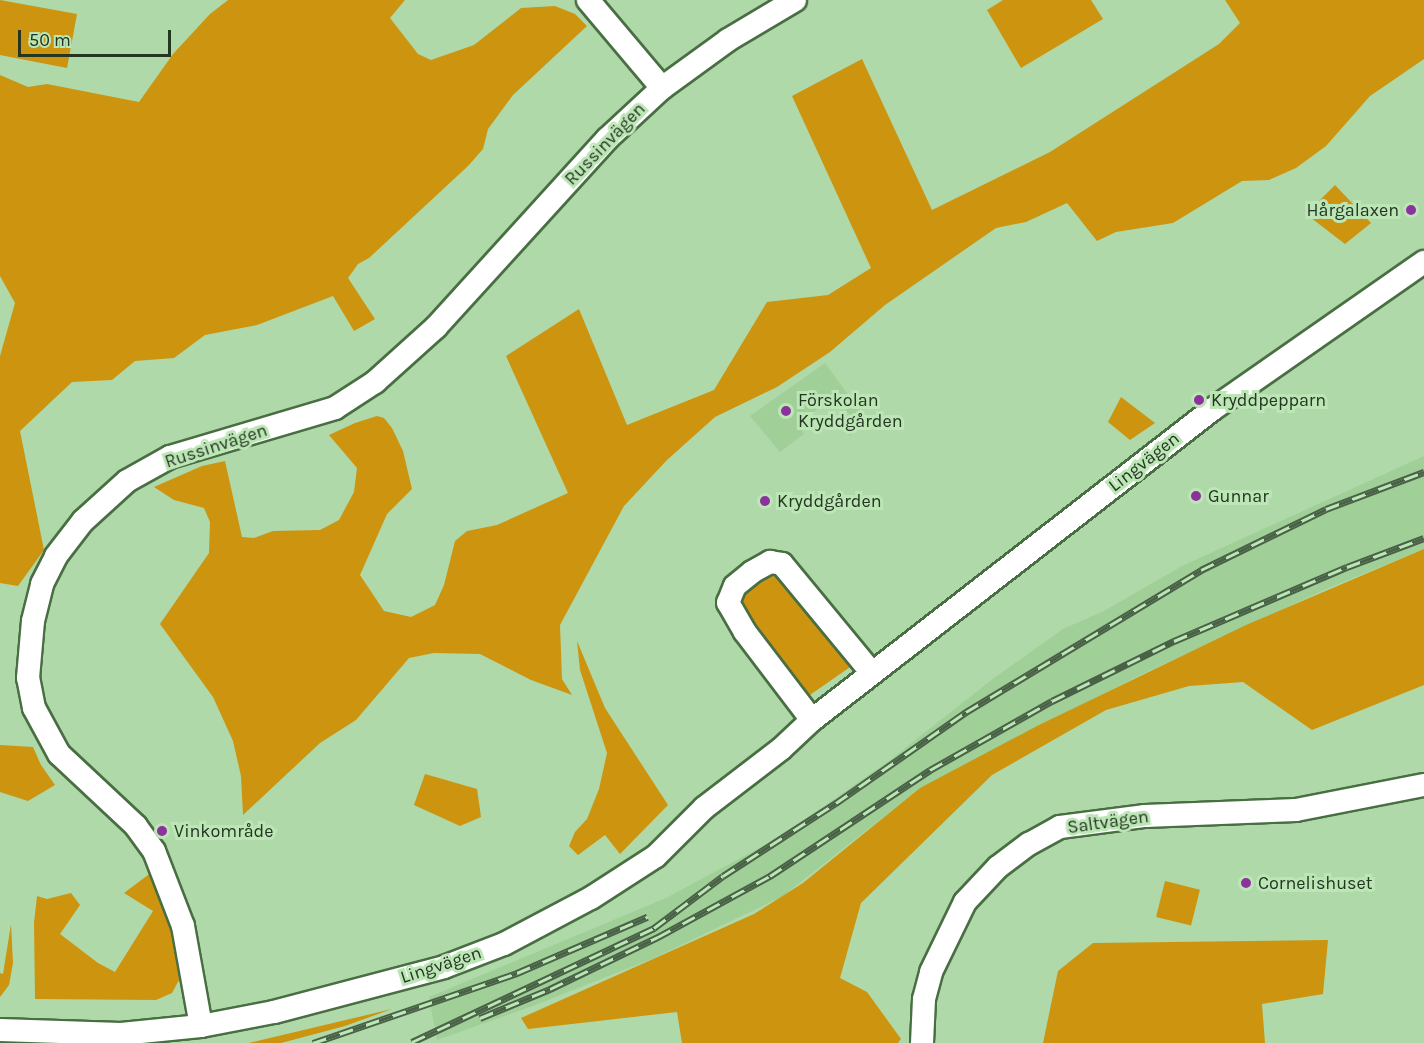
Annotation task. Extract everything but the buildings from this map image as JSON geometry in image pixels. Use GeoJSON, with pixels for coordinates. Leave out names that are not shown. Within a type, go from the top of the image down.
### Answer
{"type":"FeatureCollection","features":[{"type":"Feature","properties":{"kind":"street","name":"Russinvägen"},"geometry":{"type":"LineString","coordinates":[[588,0],[662,88]]}},
{"type":"Feature","properties":{"kind":"street","name":"Russinvägen"},"geometry":{"type":"LineString","coordinates":[[201,1026],[183,926],[154,851],[136,826],[59,754],[34,708],[28,678],[33,621],[42,584],[56,556],[83,521],[127,481],[170,457],[335,408],[375,382],[436,327],[607,139],[662,88],[728,40],[795,0]]}},
{"type":"Feature","properties":{"kind":"street","name":"Lingvägen"},"geometry":{"type":"LineString","coordinates":[[0,1030],[121,1034],[201,1026],[274,1012],[444,968],[504,944],[591,898],[656,856],[704,808],[781,749],[812,720],[1213,409],[1424,262]]}},
{"type":"Feature","properties":{"kind":"street"},"geometry":{"type":"LineString","coordinates":[[812,720],[745,632],[728,603],[735,586],[752,572],[770,562],[782,564],[872,673]]}},
{"type":"Feature","properties":{"kind":"street","name":"Saltvägen"},"geometry":{"type":"LineString","coordinates":[[922,1043],[924,999],[931,972],[965,902],[998,867],[1029,844],[1060,827],[1145,816],[1296,810],[1424,785]]}},
{"type":"Feature","properties":{"kind":"shaded area"},"geometry":{"type":"Polygon","coordinates":[[[0,0],[77,14],[67,68],[0,55],[0,0]]]}},
{"type":"Feature","properties":{"kind":"shaded area"},"geometry":{"type":"Polygon","coordinates":[[[228,0],[405,0],[390,18],[418,54],[431,60],[474,45],[521,8],[555,6],[575,14],[587,26],[513,95],[488,129],[483,149],[468,166],[369,258],[358,264],[348,278],[375,319],[354,331],[333,296],[257,325],[205,335],[174,358],[135,361],[112,380],[72,382],[20,431],[44,550],[18,586],[0,583],[0,356],[15,303],[0,276],[0,75],[28,87],[47,84],[139,102],[173,54],[210,14],[228,0]]]}},
{"type":"Feature","properties":{"kind":"shaded area"},"geometry":{"type":"Polygon","coordinates":[[[1003,0],[1091,0],[1103,19],[1021,68],[987,10],[1003,0]]]}},
{"type":"Feature","properties":{"kind":"shaded area"},"geometry":{"type":"Polygon","coordinates":[[[1225,0],[1424,0],[1424,59],[1370,96],[1326,146],[1296,168],[1269,180],[1242,181],[1173,223],[1116,232],[1097,241],[1067,203],[1026,222],[996,228],[885,305],[830,352],[777,387],[715,417],[667,460],[624,506],[560,625],[562,679],[572,695],[531,680],[480,654],[434,653],[409,658],[356,720],[320,743],[243,815],[241,776],[233,741],[213,697],[160,624],[209,553],[210,522],[204,508],[174,500],[154,487],[202,466],[225,461],[242,537],[254,538],[273,531],[320,530],[339,520],[354,492],[357,468],[329,435],[377,416],[384,418],[392,428],[403,451],[412,489],[387,514],[360,575],[384,611],[411,617],[435,605],[444,585],[455,541],[467,531],[497,525],[568,493],[506,356],[579,309],[627,425],[714,390],[767,302],[828,295],[871,268],[792,96],[862,59],[932,210],[1050,152],[1219,44],[1240,23],[1225,0]]]}},
{"type":"Feature","properties":{"kind":"shaded area"},"geometry":{"type":"Polygon","coordinates":[[[1335,185],[1371,223],[1345,244],[1306,214],[1335,185]]]}},
{"type":"Feature","properties":{"kind":"shaded area","name":"Förskolan Kryddgården"},"geometry":{"type":"Polygon","coordinates":[[[825,363],[868,422],[850,436],[843,426],[852,418],[839,401],[832,406],[826,402],[799,424],[804,434],[780,452],[750,416],[825,363]]]}},
{"type":"Feature","properties":{"kind":"shaded area"},"geometry":{"type":"Polygon","coordinates":[[[1121,397],[1155,423],[1130,440],[1108,422],[1121,397]]]}},
{"type":"Feature","properties":{"kind":"shaded area"},"geometry":{"type":"Polygon","coordinates":[[[1424,456],[1424,549],[1326,589],[1138,676],[920,788],[783,896],[654,958],[538,1004],[437,1040],[429,997],[666,898],[782,836],[890,760],[994,678],[1063,629],[1104,611],[1182,566],[1424,456]]]}},
{"type":"Feature","properties":{"kind":"shaded area"},"geometry":{"type":"Polygon","coordinates":[[[1424,549],[1424,685],[1312,730],[1243,682],[1189,686],[1106,710],[992,775],[861,903],[840,978],[867,992],[901,1039],[898,1043],[682,1043],[677,1012],[528,1029],[521,1018],[754,914],[803,883],[920,788],[1037,726],[1246,625],[1424,549]]]}},
{"type":"Feature","properties":{"kind":"shaded area"},"geometry":{"type":"Polygon","coordinates":[[[775,573],[787,577],[853,665],[807,697],[737,610],[738,595],[761,576],[775,573]]]}},
{"type":"Feature","properties":{"kind":"shaded area"},"geometry":{"type":"Polygon","coordinates":[[[577,641],[605,708],[668,805],[620,854],[605,835],[578,855],[569,846],[575,832],[587,819],[599,789],[607,753],[580,670],[577,641]]]}},
{"type":"Feature","properties":{"kind":"shaded area"},"geometry":{"type":"Polygon","coordinates":[[[0,745],[33,747],[41,765],[55,785],[28,801],[0,792],[0,745]]]}},
{"type":"Feature","properties":{"kind":"shaded area"},"geometry":{"type":"Polygon","coordinates":[[[425,774],[477,789],[481,817],[460,826],[414,805],[425,774]]]}},
{"type":"Feature","properties":{"kind":"shaded area"},"geometry":{"type":"Polygon","coordinates":[[[152,872],[161,884],[178,957],[179,980],[172,993],[156,1000],[35,999],[34,923],[37,896],[47,899],[71,893],[80,905],[60,934],[98,963],[115,972],[153,911],[124,893],[152,872]]]}},
{"type":"Feature","properties":{"kind":"shaded area"},"geometry":{"type":"Polygon","coordinates":[[[1165,881],[1200,890],[1191,926],[1156,917],[1165,881]]]}},
{"type":"Feature","properties":{"kind":"shaded area"},"geometry":{"type":"Polygon","coordinates":[[[11,924],[13,963],[9,985],[0,997],[0,973],[3,974],[11,924]]]}},
{"type":"Feature","properties":{"kind":"shaded area"},"geometry":{"type":"Polygon","coordinates":[[[1328,940],[1323,994],[1262,1004],[1265,1043],[1043,1043],[1058,971],[1093,943],[1328,940]]]}},
{"type":"Feature","properties":{"kind":"shaded area"},"geometry":{"type":"Polygon","coordinates":[[[392,1009],[345,1026],[281,1043],[249,1043],[392,1009]]]}},
{"type":"Feature","properties":{"kind":"railway"},"geometry":{"type":"LineString","coordinates":[[412,1042],[654,928],[723,876],[836,803],[966,712],[1201,570],[1326,509],[1424,472]]}},
{"type":"Feature","properties":{"kind":"railway"},"geometry":{"type":"LineString","coordinates":[[480,1018],[550,989],[658,937],[770,876],[930,770],[1052,701],[1174,641],[1347,567],[1424,538]]}},
{"type":"Feature","properties":{"kind":"railway"},"geometry":{"type":"LineString","coordinates":[[313,1043],[517,973],[647,917]]}},
{"type":"Feature","properties":{"kind":"place","name":"Hårgalaxen"},"geometry":{"type":"Point","coordinates":[1411,210]}},
{"type":"Feature","properties":{"kind":"place","name":"Kryddpepparn"},"geometry":{"type":"Point","coordinates":[1199,400]}},
{"type":"Feature","properties":{"kind":"place","name":"Förskolan Kryddgården"},"geometry":{"type":"Point","coordinates":[786,411]}},
{"type":"Feature","properties":{"kind":"place","name":"Gunnar"},"geometry":{"type":"Point","coordinates":[1196,496]}},
{"type":"Feature","properties":{"kind":"place","name":"Kryddgården"},"geometry":{"type":"Point","coordinates":[765,501]}},
{"type":"Feature","properties":{"kind":"place","name":"Vinkområde"},"geometry":{"type":"Point","coordinates":[162,831]}},
{"type":"Feature","properties":{"kind":"place","name":"Cornelishuset"},"geometry":{"type":"Point","coordinates":[1246,883]}}]}
